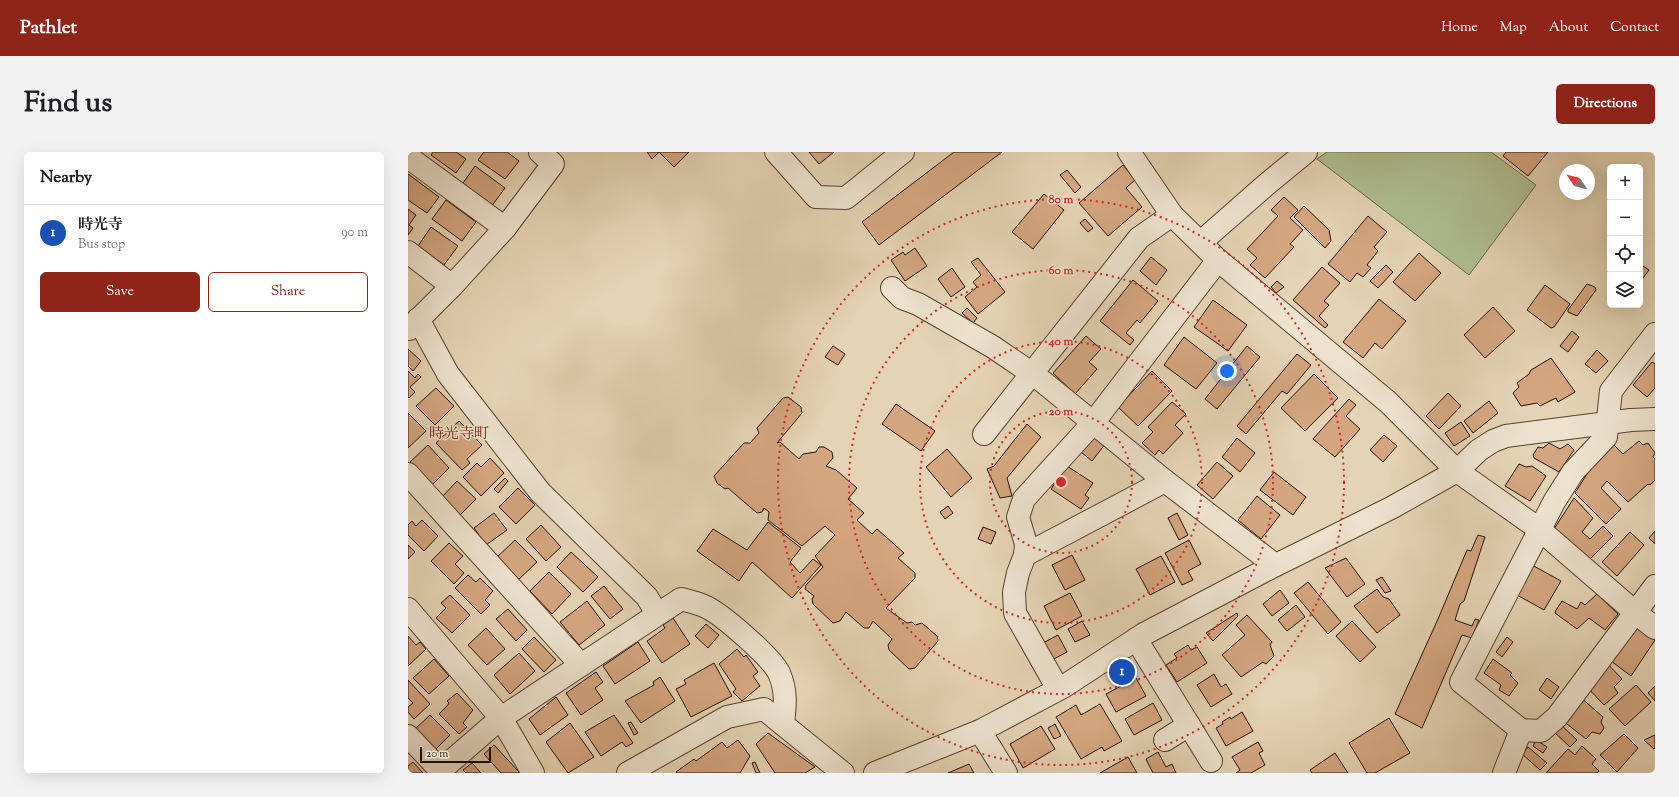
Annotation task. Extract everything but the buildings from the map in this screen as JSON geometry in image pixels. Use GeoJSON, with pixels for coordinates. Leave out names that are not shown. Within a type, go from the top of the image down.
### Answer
{"type":"FeatureCollection","features":[{"type":"Feature","properties":{"kind":"street"},"geometry":{"type":"LineString","coordinates":[[540,152],[553,164],[505,228],[452,286],[413,324],[448,374],[540,492],[647,597],[657,614]]}},
{"type":"Feature","properties":{"kind":"street"},"geometry":{"type":"LineString","coordinates":[[776,152],[816,197],[846,198],[903,152]]}},
{"type":"Feature","properties":{"kind":"street"},"geometry":{"type":"LineString","coordinates":[[1129,152],[1172,215],[1218,260],[1388,402],[1457,471],[1539,529],[1655,628]]}},
{"type":"Feature","properties":{"kind":"street"},"geometry":{"type":"LineString","coordinates":[[1201,242],[1306,152]]}},
{"type":"Feature","properties":{"kind":"street"},"geometry":{"type":"LineString","coordinates":[[408,158],[505,228]]}},
{"type":"Feature","properties":{"kind":"street"},"geometry":{"type":"LineString","coordinates":[[984,434],[1033,374],[1139,238],[1172,215]]}},
{"type":"Feature","properties":{"kind":"street"},"geometry":{"type":"LineString","coordinates":[[408,252],[452,286]]}},
{"type":"Feature","properties":{"kind":"street"},"geometry":{"type":"LineString","coordinates":[[1058,689],[1015,613],[1014,592],[1018,573],[1025,555],[1026,544],[1018,517],[1024,499],[1093,423],[1218,260]]}},
{"type":"Feature","properties":{"kind":"street"},"geometry":{"type":"LineString","coordinates":[[892,288],[902,298],[918,304],[993,347],[1033,374],[1165,481],[1275,565]]}},
{"type":"Feature","properties":{"kind":"street"},"geometry":{"type":"LineString","coordinates":[[1655,335],[1611,391],[1606,437],[1573,472],[1554,502],[1461,682],[1521,730],[1541,731],[1557,717],[1655,586]]}},
{"type":"Feature","properties":{"kind":"street"},"geometry":{"type":"LineString","coordinates":[[875,773],[980,731],[1058,689],[1136,639],[1275,565],[1391,508],[1457,471],[1479,450],[1493,441],[1506,436],[1655,419]]}},
{"type":"Feature","properties":{"kind":"street"},"geometry":{"type":"LineString","coordinates":[[408,474],[581,665]]}},
{"type":"Feature","properties":{"kind":"street"},"geometry":{"type":"LineString","coordinates":[[1025,555],[1165,481]]}},
{"type":"Feature","properties":{"kind":"street"},"geometry":{"type":"LineString","coordinates":[[408,736],[442,771],[502,718],[681,599],[706,607],[744,635],[779,673],[786,700],[783,724]]}},
{"type":"Feature","properties":{"kind":"street"},"geometry":{"type":"LineString","coordinates":[[408,608],[502,718],[533,773]]}},
{"type":"Feature","properties":{"kind":"street"},"geometry":{"type":"LineString","coordinates":[[1136,639],[1211,761]]}},
{"type":"Feature","properties":{"kind":"street"},"geometry":{"type":"LineString","coordinates":[[628,773],[728,717],[764,709],[844,773]]}},
{"type":"Feature","properties":{"kind":"street"},"geometry":{"type":"LineString","coordinates":[[1165,740],[1189,725]]}},
{"type":"Feature","properties":{"kind":"street"},"geometry":{"type":"LineString","coordinates":[[1504,773],[1521,730]]}},
{"type":"Feature","properties":{"kind":"street"},"geometry":{"type":"LineString","coordinates":[[980,731],[1006,773]]}},
{"type":"Feature","properties":{"kind":"green space"},"geometry":{"type":"Polygon","coordinates":[[[1327,152],[1491,152],[1536,185],[1469,275],[1317,159],[1327,152]]]}},
{"type":"Feature","properties":{"kind":"place","name":"時光寺"},"geometry":{"type":"Point","coordinates":[1122,672]}},
{"type":"Feature","properties":{"kind":"district","name":"時光寺町"},"geometry":{"type":"Point","coordinates":[459,434]}}]}
